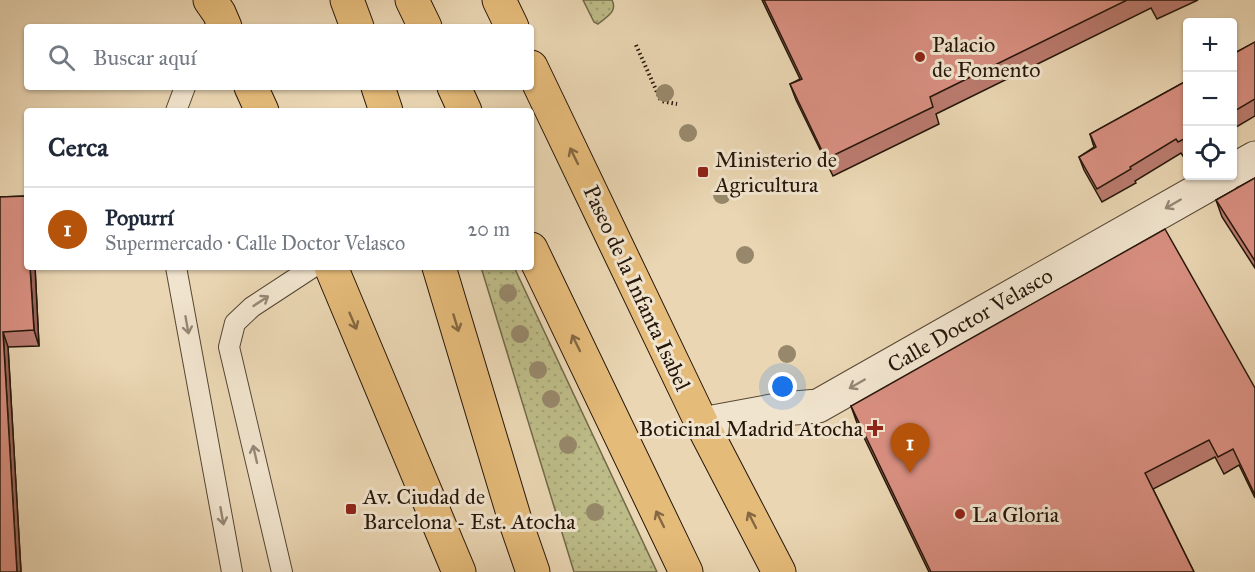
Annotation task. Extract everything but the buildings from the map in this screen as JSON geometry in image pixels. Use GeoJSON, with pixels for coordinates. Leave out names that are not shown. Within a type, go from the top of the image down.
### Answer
{"type":"FeatureCollection","features":[{"type":"Feature","properties":{"kind":"main road"},"geometry":{"type":"LineString","coordinates":[[348,0],[356,24]]}},
{"type":"Feature","properties":{"kind":"main road"},"geometry":{"type":"LineString","coordinates":[[412,0],[424,24]]}},
{"type":"Feature","properties":{"kind":"main road"},"geometry":{"type":"LineString","coordinates":[[499,0],[511,24]]}},
{"type":"Feature","properties":{"kind":"main road","name":"Paseo de la Infanta Isabel"},"geometry":{"type":"LineString","coordinates":[[534,73],[702,424],[779,572]]}},
{"type":"Feature","properties":{"kind":"main road"},"geometry":{"type":"LineString","coordinates":[[252,90],[261,108]]}},
{"type":"Feature","properties":{"kind":"main road"},"geometry":{"type":"LineString","coordinates":[[379,90],[385,108]]}},
{"type":"Feature","properties":{"kind":"main road"},"geometry":{"type":"LineString","coordinates":[[455,90],[464,108]]}},
{"type":"Feature","properties":{"kind":"main road"},"geometry":{"type":"LineString","coordinates":[[534,255],[686,572]]}},
{"type":"Feature","properties":{"kind":"main road"},"geometry":{"type":"LineString","coordinates":[[332,270],[459,572]]}},
{"type":"Feature","properties":{"kind":"main road"},"geometry":{"type":"LineString","coordinates":[[440,270],[515,520],[533,572]]}},
{"type":"Feature","properties":{"kind":"street"},"geometry":{"type":"LineString","coordinates":[[1237,169],[1255,158]]}},
{"type":"Feature","properties":{"kind":"street","name":"Calle Doctor Velasco"},"geometry":{"type":"LineString","coordinates":[[702,424],[783,409],[818,406],[1217,180]]}},
{"type":"Feature","properties":{"kind":"lane"},"geometry":{"type":"LineString","coordinates":[[178,108],[184,90]]}},
{"type":"Feature","properties":{"kind":"lane"},"geometry":{"type":"LineString","coordinates":[[177,270],[232,572]]}},
{"type":"Feature","properties":{"kind":"lane"},"geometry":{"type":"LineString","coordinates":[[282,572],[230,346],[235,322],[252,307],[308,270]]}},
{"type":"Feature","properties":{"kind":"path"},"geometry":{"type":"LineString","coordinates":[[636,45],[661,101],[677,104]]}},
{"type":"Feature","properties":{"kind":"shaded area"},"geometry":{"type":"Polygon","coordinates":[[[583,0],[612,0],[613,8],[610,14],[598,24],[594,22],[583,0]]]}},
{"type":"Feature","properties":{"kind":"shaded area"},"geometry":{"type":"Polygon","coordinates":[[[482,270],[515,270],[657,572],[574,572],[482,270]]]}},
{"type":"Feature","properties":{"kind":"place","name":"Palacio de Fomento"},"geometry":{"type":"Point","coordinates":[920,57]}},
{"type":"Feature","properties":{"kind":"place","name":"Ministerio de Agricultura"},"geometry":{"type":"Point","coordinates":[703,172]}},
{"type":"Feature","properties":{"kind":"place","name":"Boticinal Madrid Atocha"},"geometry":{"type":"Point","coordinates":[875,428]}},
{"type":"Feature","properties":{"kind":"place","name":"Popurrí"},"geometry":{"type":"Point","coordinates":[910,473]}},
{"type":"Feature","properties":{"kind":"place","name":"Av. Ciudad de Barcelona - Est. Atocha"},"geometry":{"type":"Point","coordinates":[351,509]}},
{"type":"Feature","properties":{"kind":"place","name":"La Gloria"},"geometry":{"type":"Point","coordinates":[960,514]}}]}
